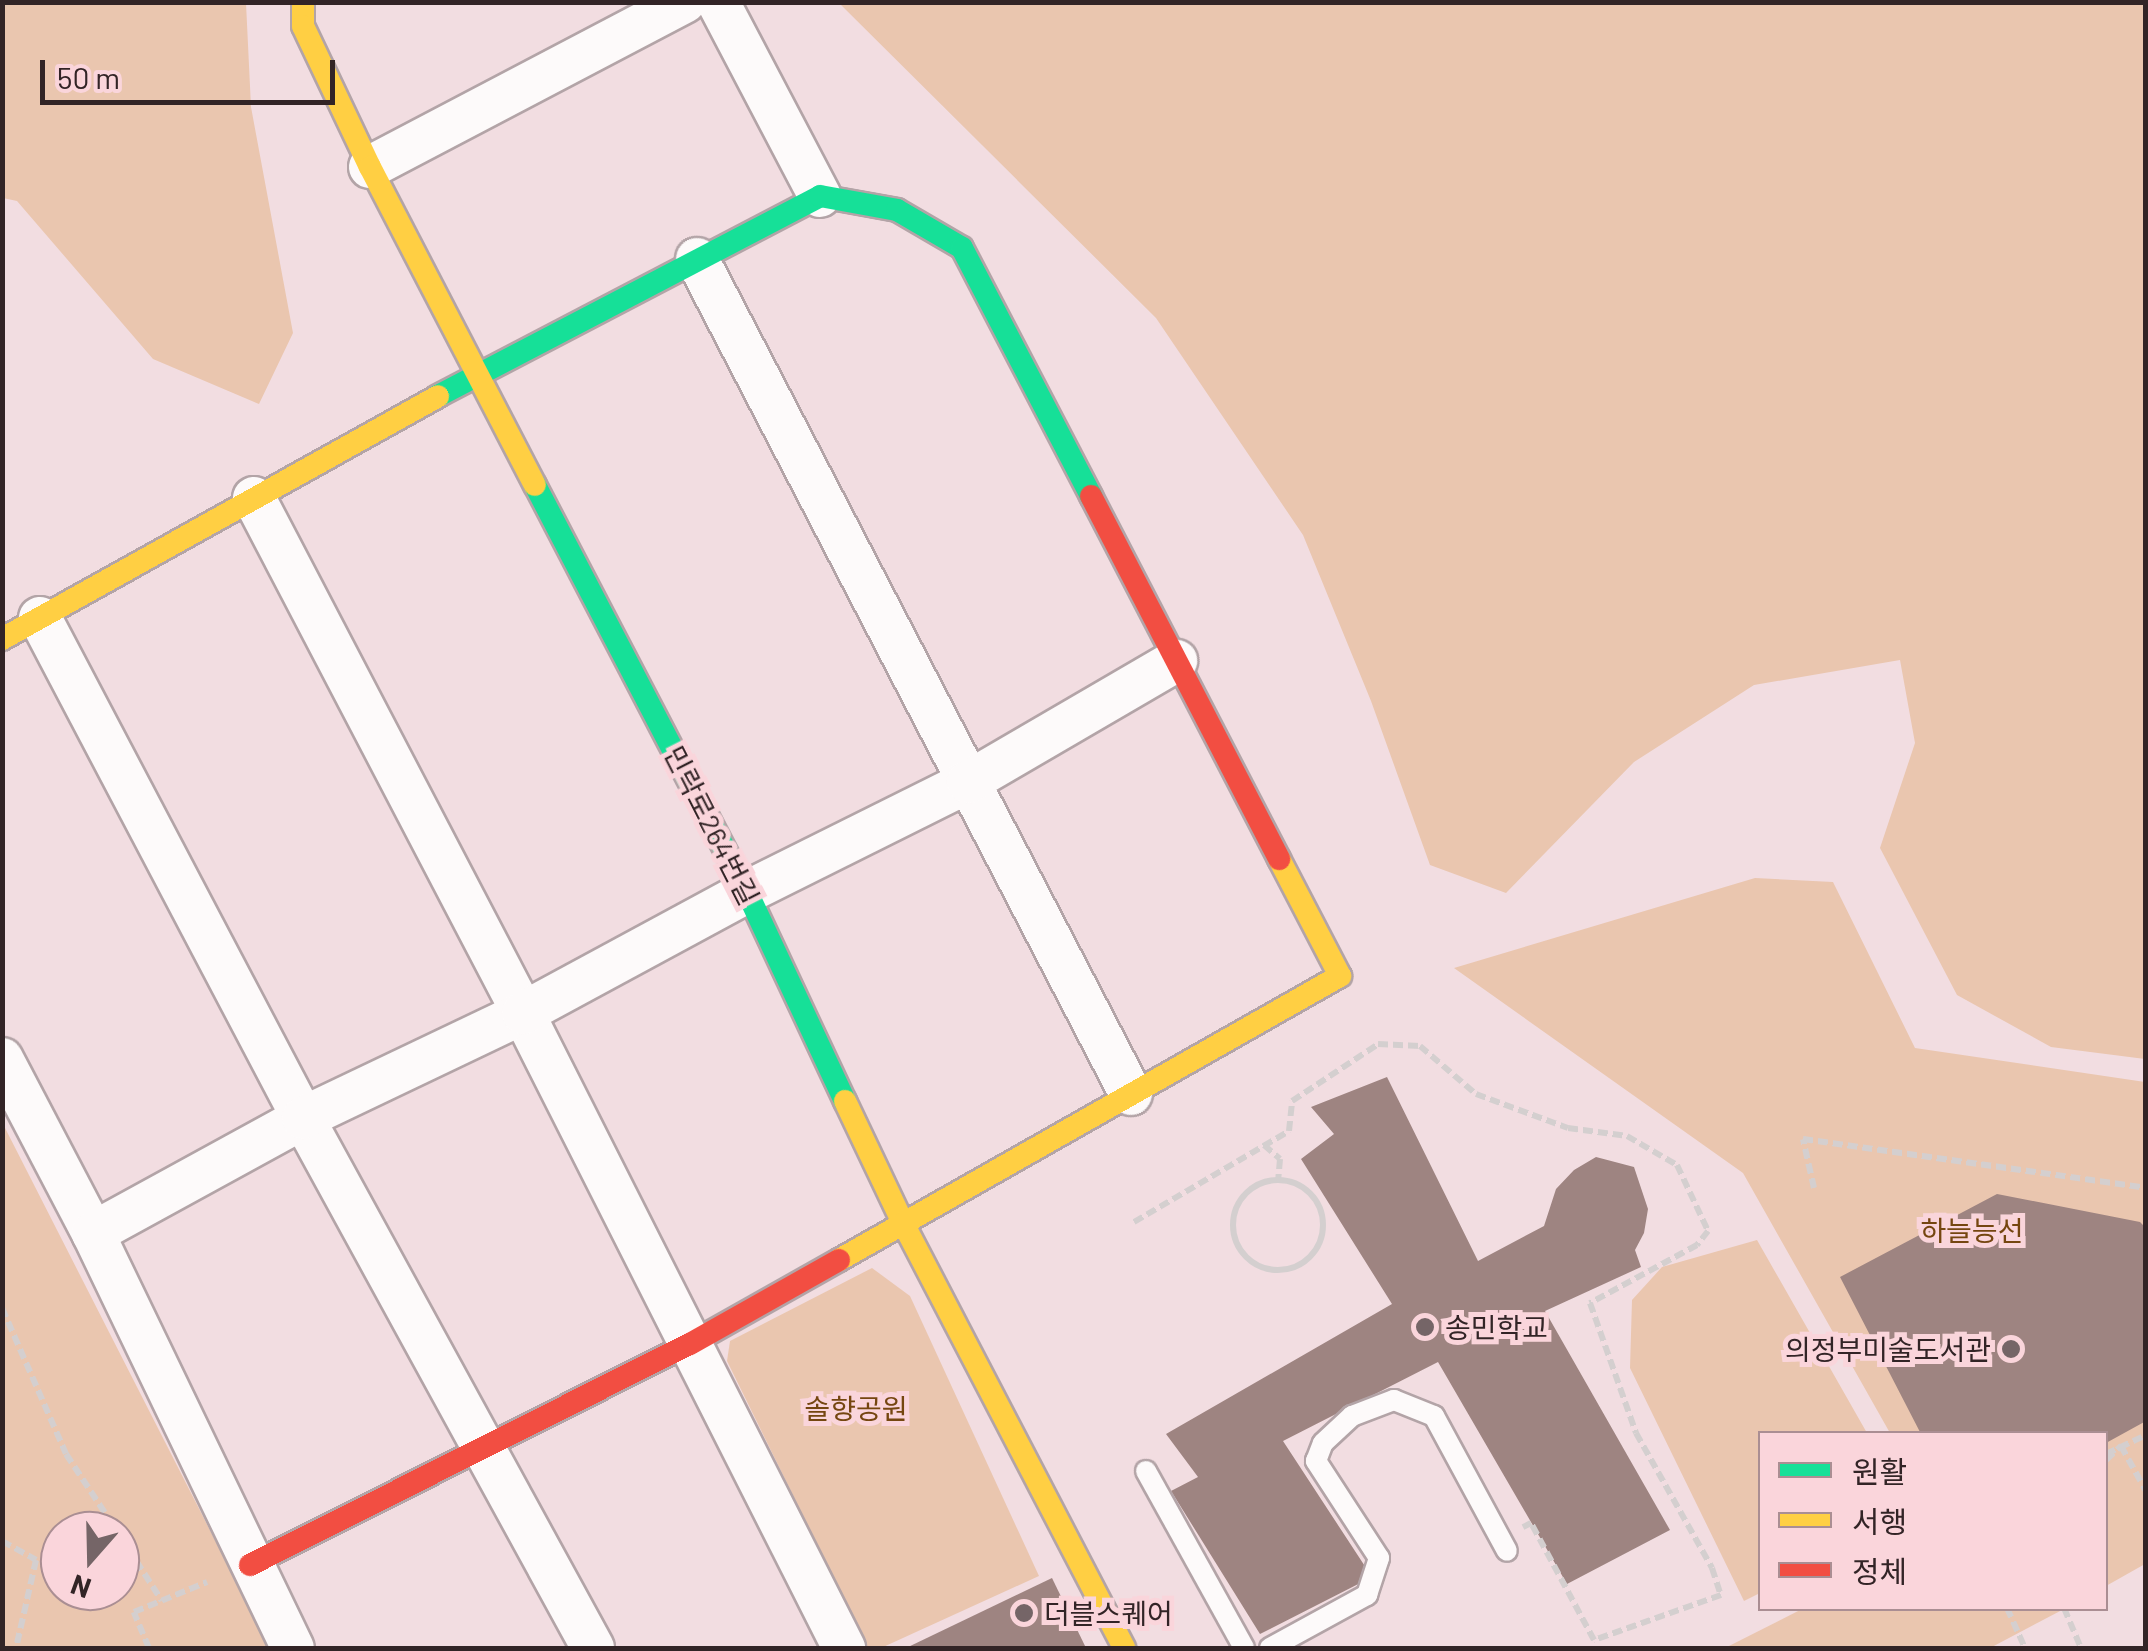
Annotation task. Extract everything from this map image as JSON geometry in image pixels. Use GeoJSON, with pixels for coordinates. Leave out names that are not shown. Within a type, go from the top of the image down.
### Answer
{"type":"FeatureCollection","features":[{"type":"Feature","properties":{"kind":"street","name":"민락로264번길"},"geometry":{"type":"LineString","coordinates":[[303,2],[303,26],[370,167],[747,892],[903,1223],[1124,1648]]}},
{"type":"Feature","properties":{"kind":"street"},"geometry":{"type":"LineString","coordinates":[[370,167],[684,2]]}},
{"type":"Feature","properties":{"kind":"street"},"geometry":{"type":"LineString","coordinates":[[718,2],[820,196]]}},
{"type":"Feature","properties":{"kind":"street"},"geometry":{"type":"LineString","coordinates":[[2,640],[476,374],[820,196],[897,210],[962,248],[1340,976],[690,1344],[250,1565]]}},
{"type":"Feature","properties":{"kind":"street"},"geometry":{"type":"LineString","coordinates":[[698,259],[1131,1094]]}},
{"type":"Feature","properties":{"kind":"street"},"geometry":{"type":"LineString","coordinates":[[254,498],[523,1013],[844,1648]]}},
{"type":"Feature","properties":{"kind":"street"},"geometry":{"type":"LineString","coordinates":[[40,618],[304,1118],[593,1648]]}},
{"type":"Feature","properties":{"kind":"street"},"geometry":{"type":"LineString","coordinates":[[93,1233],[304,1118],[523,1013],[747,892],[968,782],[1176,660]]}},
{"type":"Feature","properties":{"kind":"street"},"geometry":{"type":"LineString","coordinates":[[2,1059],[93,1233],[293,1648]]}},
{"type":"Feature","properties":{"kind":"lane"},"geometry":{"type":"LineString","coordinates":[[1270,1648],[1367,1595],[1379,1558],[1316,1461],[1323,1443],[1352,1416],[1394,1400],[1434,1416],[1504,1544]]}},
{"type":"Feature","properties":{"kind":"lane"},"geometry":{"type":"LineString","coordinates":[[1146,1471],[1244,1648]]}},
{"type":"Feature","properties":{"kind":"path"},"geometry":{"type":"LineString","coordinates":[[1134,1222],[1289,1130],[1292,1101],[1378,1044],[1420,1046],[1476,1094],[1568,1128],[1627,1136],[1677,1165],[1708,1231],[1697,1245],[1652,1265],[1634,1282],[1590,1303],[1636,1433],[1712,1568],[1721,1594],[1594,1640],[1532,1524],[1504,1544]]}},
{"type":"Feature","properties":{"kind":"path"},"geometry":{"type":"LineString","coordinates":[[1814,1188],[1803,1139],[2146,1188]]}},
{"type":"Feature","properties":{"kind":"path"},"geometry":{"type":"LineString","coordinates":[[1264,1145],[1280,1159],[1278,1180]]}},
{"type":"Feature","properties":{"kind":"path"},"geometry":{"type":"LineString","coordinates":[[1278,1180],[1310,1193],[1323,1219],[1318,1247],[1308,1259],[1282,1270],[1252,1262],[1234,1239],[1232,1223],[1243,1195],[1255,1185],[1278,1180]]}},
{"type":"Feature","properties":{"kind":"path"},"geometry":{"type":"LineString","coordinates":[[2,1308],[66,1454],[103,1511]]}},
{"type":"Feature","properties":{"kind":"path"},"geometry":{"type":"LineString","coordinates":[[2108,1456],[2146,1435]]}},
{"type":"Feature","properties":{"kind":"path"},"geometry":{"type":"LineString","coordinates":[[2122,1446],[2146,1491]]}},
{"type":"Feature","properties":{"kind":"path"},"geometry":{"type":"LineString","coordinates":[[2,1541],[36,1560],[16,1648]]}},
{"type":"Feature","properties":{"kind":"path"},"geometry":{"type":"LineString","coordinates":[[150,1648],[134,1612],[250,1565]]}},
{"type":"Feature","properties":{"kind":"path"},"geometry":{"type":"LineString","coordinates":[[140,1567],[162,1600]]}},
{"type":"Feature","properties":{"kind":"path"},"geometry":{"type":"LineString","coordinates":[[2008,1611],[2025,1648]]}},
{"type":"Feature","properties":{"kind":"path"},"geometry":{"type":"LineString","coordinates":[[2065,1611],[2082,1648]]}},
{"type":"Feature","properties":{"kind":"green space"},"geometry":{"type":"Polygon","coordinates":[[[2,3],[246,3],[251,107],[293,333],[259,404],[153,359],[17,201],[3,198],[2,3]]]}},
{"type":"Feature","properties":{"kind":"green space"},"geometry":{"type":"Polygon","coordinates":[[[839,3],[2145,3],[2145,1059],[2051,1047],[1957,995],[1880,848],[1915,743],[1900,660],[1754,685],[1634,762],[1506,893],[1430,865],[1371,701],[1303,535],[1156,318],[839,3]]]}},
{"type":"Feature","properties":{"kind":"green space","name":"하늘능선"},"geometry":{"type":"Polygon","coordinates":[[[1755,878],[1833,882],[1915,1048],[2145,1082],[2145,1564],[2108,1585],[2108,1431],[1889,1431],[1743,1173],[1454,968],[1755,878]]]}},
{"type":"Feature","properties":{"kind":"green space"},"geometry":{"type":"Polygon","coordinates":[[[3,1124],[270,1648],[3,1648],[3,1124]]]}},
{"type":"Feature","properties":{"kind":"green space"},"geometry":{"type":"Polygon","coordinates":[[[1757,1240],[1866,1431],[1758,1431],[1758,1594],[1744,1601],[1630,1368],[1632,1300],[1662,1267],[1757,1240]]]}},
{"type":"Feature","properties":{"kind":"green space","name":"솔향공원"},"geometry":{"type":"Polygon","coordinates":[[[872,1268],[910,1296],[1039,1576],[881,1648],[868,1648],[727,1361],[730,1341],[872,1268]]]}},
{"type":"Feature","properties":{"kind":"green space"},"geometry":{"type":"Polygon","coordinates":[[[1798,1611],[2060,1611],[1990,1648],[1725,1648],[1798,1611]]]}},
{"type":"Feature","properties":{"kind":"building"},"geometry":{"type":"Polygon","coordinates":[[[1387,1077],[1478,1261],[1544,1226],[1556,1189],[1574,1170],[1596,1157],[1634,1167],[1648,1209],[1644,1233],[1635,1250],[1641,1267],[1545,1311],[1670,1530],[1567,1584],[1438,1362],[1283,1441],[1372,1577],[1260,1634],[1171,1491],[1198,1477],[1166,1434],[1392,1304],[1301,1159],[1334,1134],[1311,1107],[1387,1077]]]}},
{"type":"Feature","properties":{"kind":"building","name":"의정부미술도서관"},"geometry":{"type":"Polygon","coordinates":[[[1997,1194],[2140,1222],[2146,1228],[2146,1421],[2108,1442],[2108,1431],[1919,1431],[1840,1277],[1997,1194]]]}},
{"type":"Feature","properties":{"kind":"building","name":"더블스퀘어"},"geometry":{"type":"Polygon","coordinates":[[[1052,1578],[1086,1648],[906,1648],[1052,1578]]]}},
{"type":"Feature","properties":{"kind":"traffic: fast"},"geometry":{"type":"LineString","coordinates":[[438,396],[820,196],[897,210],[962,248],[1091,496]]}},
{"type":"Feature","properties":{"kind":"traffic: fast"},"geometry":{"type":"LineString","coordinates":[[535,485],[747,892],[845,1101]]}},
{"type":"Feature","properties":{"kind":"traffic: slow"},"geometry":{"type":"LineString","coordinates":[[303,2],[303,26],[370,167],[535,485]]}},
{"type":"Feature","properties":{"kind":"traffic: slow"},"geometry":{"type":"LineString","coordinates":[[2,639],[438,396]]}},
{"type":"Feature","properties":{"kind":"traffic: slow"},"geometry":{"type":"LineString","coordinates":[[839,1260],[1340,976],[1279,859]]}},
{"type":"Feature","properties":{"kind":"traffic: slow"},"geometry":{"type":"LineString","coordinates":[[845,1101],[903,1223],[1124,1648]]}},
{"type":"Feature","properties":{"kind":"traffic: jam"},"geometry":{"type":"LineString","coordinates":[[1091,496],[1279,859]]}},
{"type":"Feature","properties":{"kind":"traffic: jam"},"geometry":{"type":"LineString","coordinates":[[250,1565],[690,1344],[839,1260]]}},
{"type":"Feature","properties":{"kind":"place","name":"송민학교"},"geometry":{"type":"Point","coordinates":[1425,1327]}},
{"type":"Feature","properties":{"kind":"place","name":"의정부미술도서관"},"geometry":{"type":"Point","coordinates":[2011,1349]}},
{"type":"Feature","properties":{"kind":"place","name":"더블스퀘어"},"geometry":{"type":"Point","coordinates":[1024,1613]}}]}
